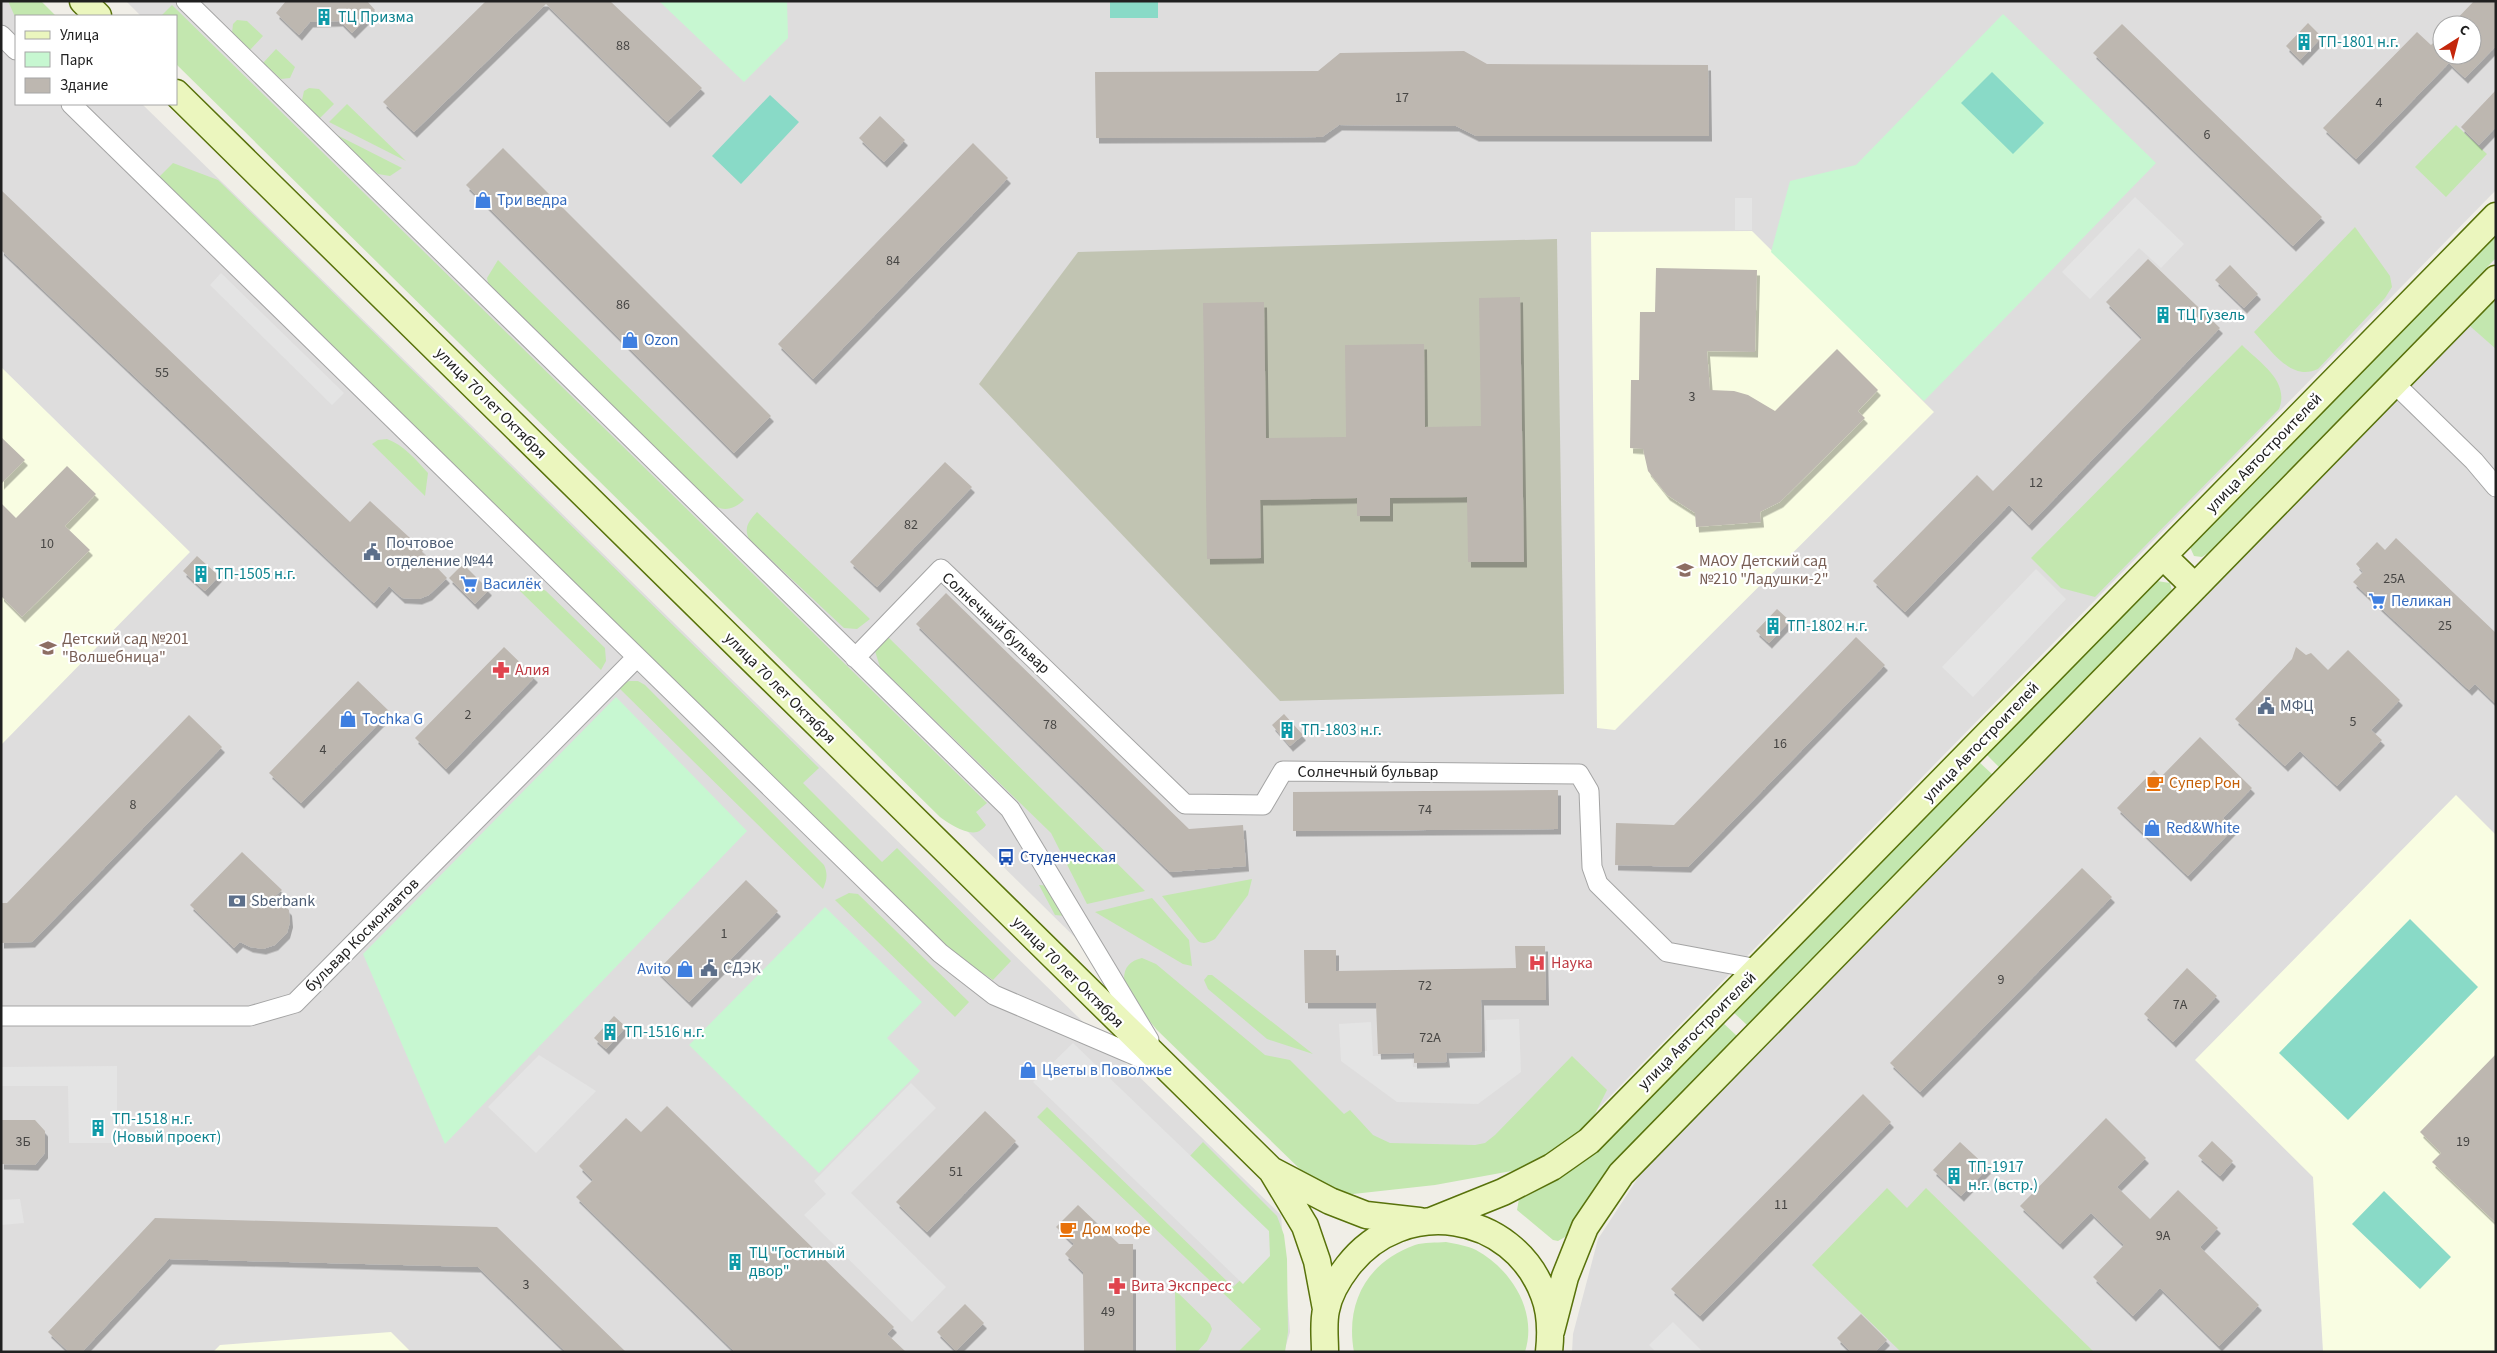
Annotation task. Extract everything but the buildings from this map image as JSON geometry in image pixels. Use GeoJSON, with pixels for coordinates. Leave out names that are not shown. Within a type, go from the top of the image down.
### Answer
{"type":"FeatureCollection","features":[{"type":"Feature","properties":{"kind":"main road"},"geometry":{"type":"LineString","coordinates":[[83,1],[97,15]]}},
{"type":"Feature","properties":{"kind":"main road","name":"улица 70 лет Октября"},"geometry":{"type":"LineString","coordinates":[[178,95],[1271,1170],[1330,1201],[1366,1216],[1467,1224],[1500,1239],[1527,1264],[1544,1296],[1550,1342]]}},
{"type":"Feature","properties":{"kind":"main road","name":"улица Автостроителей"},"geometry":{"type":"LineString","coordinates":[[1325,1314],[1337,1281],[1360,1250],[1393,1229],[1425,1221],[1511,1188],[1552,1167],[1589,1141],[2496,216]]}},
{"type":"Feature","properties":{"kind":"main road"},"geometry":{"type":"LineString","coordinates":[[1550,1342],[1565,1277],[1585,1227],[1621,1174],[2496,279]]}},
{"type":"Feature","properties":{"kind":"main road"},"geometry":{"type":"LineString","coordinates":[[2163,556],[2195,587]]}},
{"type":"Feature","properties":{"kind":"main road"},"geometry":{"type":"LineString","coordinates":[[1271,1170],[1305,1226],[1316,1261],[1325,1314],[1325,1352]]}},
{"type":"Feature","properties":{"kind":"main road"},"geometry":{"type":"LineString","coordinates":[[1315,1352],[1325,1314]]}},
{"type":"Feature","properties":{"kind":"street"},"geometry":{"type":"LineString","coordinates":[[186,1],[1010,809],[1167,1069]]}},
{"type":"Feature","properties":{"kind":"street"},"geometry":{"type":"LineString","coordinates":[[1,35],[15,49]]}},
{"type":"Feature","properties":{"kind":"street"},"geometry":{"type":"LineString","coordinates":[[72,105],[940,953],[994,995],[1167,1069]]}},
{"type":"Feature","properties":{"kind":"street"},"geometry":{"type":"LineString","coordinates":[[2394,383],[2474,461],[2496,487]]}},
{"type":"Feature","properties":{"kind":"street","name":"Солнечный бульвар"},"geometry":{"type":"LineString","coordinates":[[855,658],[941,569],[1185,804],[1263,805],[1283,771],[1579,774],[1589,790],[1592,867],[1598,884],[1668,952],[1758,969]]}},
{"type":"Feature","properties":{"kind":"street","name":"бульвар Космонавтов"},"geometry":{"type":"LineString","coordinates":[[1,1016],[250,1016],[295,1003],[637,656]]}},
{"type":"Feature","properties":{"kind":"shaded area"},"geometry":{"type":"Polygon","coordinates":[[[1,1],[37,1],[15,15],[15,105],[143,105],[1281,1215],[1290,1332],[1284,1352],[1,1352],[1,1]]]}},
{"type":"Feature","properties":{"kind":"shaded area"},"geometry":{"type":"Polygon","coordinates":[[[126,1],[2496,1],[2496,190],[1583,1124],[1527,1162],[1315,1174],[178,53],[178,15],[140,15],[126,1]]]}},
{"type":"Feature","properties":{"kind":"shaded area"},"geometry":{"type":"Polygon","coordinates":[[[2135,197],[2184,244],[2161,268],[2139,248],[2090,299],[2062,272],[2135,197]]]}},
{"type":"Feature","properties":{"kind":"shaded area"},"geometry":{"type":"Polygon","coordinates":[[[1735,198],[1752,198],[1752,230],[1735,230],[1735,198]]]}},
{"type":"Feature","properties":{"kind":"shaded area","name":"МАОУ Детский сад №210 \"Ладушки-2\""},"geometry":{"type":"Polygon","coordinates":[[[1752,231],[1934,412],[1615,730],[1597,728],[1591,232],[1752,231]]]}},
{"type":"Feature","properties":{"kind":"shaded area"},"geometry":{"type":"Polygon","coordinates":[[[1557,239],[1564,694],[1280,701],[979,384],[1078,252],[1557,239]]]}},
{"type":"Feature","properties":{"kind":"shaded area"},"geometry":{"type":"Polygon","coordinates":[[[221,273],[344,393],[332,405],[210,285],[221,273]]]}},
{"type":"Feature","properties":{"kind":"shaded area"},"geometry":{"type":"Polygon","coordinates":[[[2496,295],[2496,1352],[1572,1352],[1573,1334],[1598,1239],[1651,1158],[2496,295]]]}},
{"type":"Feature","properties":{"kind":"shaded area","name":"Детский сад №201 \"Волшебница\""},"geometry":{"type":"Polygon","coordinates":[[[1,367],[190,552],[1,745],[1,367]]]}},
{"type":"Feature","properties":{"kind":"shaded area"},"geometry":{"type":"Polygon","coordinates":[[[2036,569],[2066,599],[1973,697],[1942,667],[2036,569]]]}},
{"type":"Feature","properties":{"kind":"shaded area"},"geometry":{"type":"Polygon","coordinates":[[[2456,795],[2496,835],[2496,1352],[2323,1352],[2313,1177],[2195,1060],[2456,795]]]}},
{"type":"Feature","properties":{"kind":"shaded area"},"geometry":{"type":"Polygon","coordinates":[[[1519,1019],[1521,1072],[1478,1104],[1397,1102],[1341,1061],[1339,1024],[1371,1022],[1373,1056],[1412,1055],[1413,1067],[1448,1066],[1448,1053],[1487,1051],[1486,1020],[1519,1019]]]}},
{"type":"Feature","properties":{"kind":"shaded area"},"geometry":{"type":"Polygon","coordinates":[[[1073,1043],[1269,1231],[1270,1256],[1243,1284],[1033,1082],[1073,1043]]]}},
{"type":"Feature","properties":{"kind":"shaded area"},"geometry":{"type":"Polygon","coordinates":[[[539,1055],[596,1091],[536,1153],[488,1107],[539,1055]]]}},
{"type":"Feature","properties":{"kind":"shaded area"},"geometry":{"type":"Polygon","coordinates":[[[117,1066],[117,1143],[69,1143],[68,1086],[1,1086],[1,1067],[117,1066]]]}},
{"type":"Feature","properties":{"kind":"shaded area"},"geometry":{"type":"Polygon","coordinates":[[[911,1083],[936,1108],[851,1193],[946,1287],[912,1322],[804,1215],[826,1194],[814,1181],[911,1083]]]}},
{"type":"Feature","properties":{"kind":"shaded area"},"geometry":{"type":"Polygon","coordinates":[[[20,1199],[24,1223],[1,1225],[1,1200],[20,1199]]]}},
{"type":"Feature","properties":{"kind":"shaded area"},"geometry":{"type":"Polygon","coordinates":[[[1673,1322],[1703,1352],[1656,1352],[1649,1345],[1673,1322]]]}},
{"type":"Feature","properties":{"kind":"shaded area"},"geometry":{"type":"Polygon","coordinates":[[[391,1332],[411,1352],[213,1352],[220,1345],[391,1332]]]}},
{"type":"Feature","properties":{"kind":"green space"},"geometry":{"type":"Polygon","coordinates":[[[8,1],[41,1],[55,15],[15,15],[15,17],[8,1]]]}},
{"type":"Feature","properties":{"kind":"green space"},"geometry":{"type":"Polygon","coordinates":[[[659,1],[787,1],[788,38],[744,82],[659,1]]]}},
{"type":"Feature","properties":{"kind":"green space"},"geometry":{"type":"Polygon","coordinates":[[[1110,1],[1158,1],[1158,18],[1110,18],[1110,1]]]}},
{"type":"Feature","properties":{"kind":"green space"},"geometry":{"type":"Polygon","coordinates":[[[172,5],[987,803],[976,812],[986,825],[977,832],[968,832],[957,828],[940,817],[178,66],[178,15],[162,15],[172,5]]]}},
{"type":"Feature","properties":{"kind":"green space"},"geometry":{"type":"Polygon","coordinates":[[[2003,14],[2156,163],[1924,401],[1771,252],[1790,181],[1856,165],[2003,14]]]}},
{"type":"Feature","properties":{"kind":"green space"},"geometry":{"type":"Polygon","coordinates":[[[237,20],[247,21],[263,36],[250,50],[232,33],[233,24],[237,20]]]}},
{"type":"Feature","properties":{"kind":"green space"},"geometry":{"type":"Polygon","coordinates":[[[276,49],[295,67],[290,78],[281,79],[263,63],[276,49]]]}},
{"type":"Feature","properties":{"kind":"green space"},"geometry":{"type":"Polygon","coordinates":[[[1992,72],[2044,123],[2013,154],[1961,103],[1992,72]]]}},
{"type":"Feature","properties":{"kind":"green space"},"geometry":{"type":"Polygon","coordinates":[[[309,88],[319,89],[334,104],[319,119],[302,100],[304,91],[309,88]]]}},
{"type":"Feature","properties":{"kind":"green space"},"geometry":{"type":"Polygon","coordinates":[[[770,95],[799,122],[741,184],[712,156],[770,95]]]}},
{"type":"Feature","properties":{"kind":"green space"},"geometry":{"type":"Polygon","coordinates":[[[347,104],[406,161],[329,122],[347,104]]]}},
{"type":"Feature","properties":{"kind":"green space"},"geometry":{"type":"Polygon","coordinates":[[[2456,125],[2487,154],[2446,197],[2415,167],[2456,125]]]}},
{"type":"Feature","properties":{"kind":"green space"},"geometry":{"type":"Polygon","coordinates":[[[333,133],[402,168],[390,176],[378,174],[333,133]]]}},
{"type":"Feature","properties":{"kind":"green space"},"geometry":{"type":"Polygon","coordinates":[[[173,163],[218,180],[819,768],[803,783],[882,862],[897,848],[1011,961],[993,980],[941,946],[159,177],[173,163]]]}},
{"type":"Feature","properties":{"kind":"green space"},"geometry":{"type":"Polygon","coordinates":[[[2355,227],[2390,276],[2392,287],[2385,298],[2318,369],[2308,372],[2290,368],[2254,332],[2355,227]]]}},
{"type":"Feature","properties":{"kind":"green space"},"geometry":{"type":"Polygon","coordinates":[[[2496,229],[2496,258],[2208,553],[2202,557],[2194,556],[2189,545],[2496,229]]]}},
{"type":"Feature","properties":{"kind":"green space"},"geometry":{"type":"Polygon","coordinates":[[[498,260],[744,500],[730,508],[723,509],[715,506],[488,283],[487,278],[498,260]]]}},
{"type":"Feature","properties":{"kind":"green space"},"geometry":{"type":"Polygon","coordinates":[[[2496,287],[2496,349],[2471,327],[2470,322],[2496,287]]]}},
{"type":"Feature","properties":{"kind":"green space"},"geometry":{"type":"Polygon","coordinates":[[[2242,345],[2265,366],[2277,381],[2281,399],[2279,409],[2095,597],[2061,588],[2031,558],[2242,345]]]}},
{"type":"Feature","properties":{"kind":"green space"},"geometry":{"type":"Polygon","coordinates":[[[387,439],[404,449],[428,473],[425,496],[372,444],[378,440],[387,439]]]}},
{"type":"Feature","properties":{"kind":"green space"},"geometry":{"type":"Polygon","coordinates":[[[757,512],[870,619],[857,629],[844,628],[749,539],[747,527],[757,512]]]}},
{"type":"Feature","properties":{"kind":"green space"},"geometry":{"type":"Polygon","coordinates":[[[2157,581],[2170,583],[2171,595],[2000,768],[1985,753],[2157,581]]]}},
{"type":"Feature","properties":{"kind":"green space"},"geometry":{"type":"Polygon","coordinates":[[[526,586],[539,587],[546,591],[605,648],[606,661],[601,670],[519,590],[526,586]]]}},
{"type":"Feature","properties":{"kind":"green space"},"geometry":{"type":"Polygon","coordinates":[[[885,634],[1145,891],[1087,904],[1051,833],[880,667],[875,651],[885,634]]]}},
{"type":"Feature","properties":{"kind":"green space"},"geometry":{"type":"Polygon","coordinates":[[[629,681],[638,681],[645,685],[824,865],[826,877],[823,889],[618,687],[629,681]]]}},
{"type":"Feature","properties":{"kind":"green space"},"geometry":{"type":"Polygon","coordinates":[[[616,697],[747,831],[445,1144],[363,954],[616,697]]]}},
{"type":"Feature","properties":{"kind":"green space"},"geometry":{"type":"Polygon","coordinates":[[[1977,760],[1993,775],[1747,1025],[1731,1010],[1977,760]]]}},
{"type":"Feature","properties":{"kind":"green space"},"geometry":{"type":"Polygon","coordinates":[[[1252,879],[1248,895],[1215,939],[1206,943],[1198,941],[1162,896],[1252,879]]]}},
{"type":"Feature","properties":{"kind":"green space"},"geometry":{"type":"Polygon","coordinates":[[[1039,885],[1052,886],[1065,916],[1055,915],[1039,885]]]}},
{"type":"Feature","properties":{"kind":"green space"},"geometry":{"type":"Polygon","coordinates":[[[849,893],[858,894],[969,1002],[955,1017],[835,900],[849,893]]]}},
{"type":"Feature","properties":{"kind":"green space"},"geometry":{"type":"Polygon","coordinates":[[[1152,898],[1189,940],[1192,966],[1183,964],[1095,912],[1152,898]]]}},
{"type":"Feature","properties":{"kind":"green space"},"geometry":{"type":"Polygon","coordinates":[[[825,907],[922,1002],[887,1038],[920,1071],[819,1173],[689,1045],[825,907]]]}},
{"type":"Feature","properties":{"kind":"green space"},"geometry":{"type":"Polygon","coordinates":[[[2410,919],[2478,987],[2348,1120],[2279,1053],[2410,919]]]}},
{"type":"Feature","properties":{"kind":"green space"},"geometry":{"type":"Polygon","coordinates":[[[1142,958],[1156,964],[1265,1055],[1290,1060],[1344,1114],[1350,1110],[1373,1135],[1390,1143],[1475,1145],[1485,1143],[1572,1056],[1607,1090],[1589,1126],[1537,1162],[1517,1170],[1435,1185],[1344,1195],[1304,1173],[1157,1030],[1137,1006],[1124,979],[1128,965],[1142,958]]]}},
{"type":"Feature","properties":{"kind":"green space"},"geometry":{"type":"Polygon","coordinates":[[[1208,975],[1212,975],[1313,1054],[1267,1039],[1208,989],[1204,980],[1208,975]]]}},
{"type":"Feature","properties":{"kind":"green space"},"geometry":{"type":"Polygon","coordinates":[[[1721,1021],[1738,1037],[1607,1169],[1575,1224],[1565,1237],[1558,1241],[1553,1240],[1517,1210],[1519,1199],[1523,1193],[1721,1021]]]}},
{"type":"Feature","properties":{"kind":"green space"},"geometry":{"type":"Polygon","coordinates":[[[1047,1107],[1233,1287],[1267,1255],[1189,1157],[1203,1142],[1277,1216],[1284,1235],[1287,1259],[1288,1332],[1285,1352],[1238,1352],[1261,1329],[1037,1117],[1047,1107]]]}},
{"type":"Feature","properties":{"kind":"green space"},"geometry":{"type":"Polygon","coordinates":[[[1887,1188],[1907,1208],[1926,1188],[2094,1352],[1901,1352],[1812,1265],[1887,1188]]]}},
{"type":"Feature","properties":{"kind":"green space"},"geometry":{"type":"Polygon","coordinates":[[[2384,1191],[2451,1257],[2420,1289],[2352,1224],[2384,1191]]]}},
{"type":"Feature","properties":{"kind":"green space"},"geometry":{"type":"Polygon","coordinates":[[[1446,1242],[1476,1250],[1489,1258],[1510,1280],[1518,1293],[1528,1321],[1528,1337],[1525,1352],[1354,1352],[1353,1317],[1363,1286],[1372,1273],[1398,1252],[1415,1245],[1446,1242]]]}},
{"type":"Feature","properties":{"kind":"green space"},"geometry":{"type":"Polygon","coordinates":[[[1175,1290],[1210,1324],[1212,1329],[1207,1341],[1197,1352],[1176,1352],[1175,1290]]]}},
{"type":"Feature","properties":{"kind":"place","name":"ТЦ Призма"},"geometry":{"type":"Point","coordinates":[324,17]}},
{"type":"Feature","properties":{"kind":"place","name":"ТП-1801 н.г."},"geometry":{"type":"Point","coordinates":[2304,42]}},
{"type":"Feature","properties":{"kind":"place","name":"Три ведра"},"geometry":{"type":"Point","coordinates":[483,200]}},
{"type":"Feature","properties":{"kind":"place","name":"ТЦ Гузель"},"geometry":{"type":"Point","coordinates":[2163,315]}},
{"type":"Feature","properties":{"kind":"place","name":"Ozon"},"geometry":{"type":"Point","coordinates":[630,340]}},
{"type":"Feature","properties":{"kind":"place","name":"Почтовое отделение №44"},"geometry":{"type":"Point","coordinates":[372,552]}},
{"type":"Feature","properties":{"kind":"place","name":"МАОУ Детский сад №210 \"Ладушки-2\""},"geometry":{"type":"Point","coordinates":[1685,570]}},
{"type":"Feature","properties":{"kind":"place","name":"ТП-1505 н.г."},"geometry":{"type":"Point","coordinates":[201,574]}},
{"type":"Feature","properties":{"kind":"place","name":"Василёк"},"geometry":{"type":"Point","coordinates":[469,584]}},
{"type":"Feature","properties":{"kind":"place","name":"Пеликан"},"geometry":{"type":"Point","coordinates":[2377,601]}},
{"type":"Feature","properties":{"kind":"place","name":"ТП-1802 н.г."},"geometry":{"type":"Point","coordinates":[1773,626]}},
{"type":"Feature","properties":{"kind":"place","name":"Детский сад №201 \"Волшебница\""},"geometry":{"type":"Point","coordinates":[48,648]}},
{"type":"Feature","properties":{"kind":"place","name":"Алия"},"geometry":{"type":"Point","coordinates":[501,670]}},
{"type":"Feature","properties":{"kind":"place","name":"МФЦ"},"geometry":{"type":"Point","coordinates":[2266,706]}},
{"type":"Feature","properties":{"kind":"place","name":"Tochka G"},"geometry":{"type":"Point","coordinates":[348,719]}},
{"type":"Feature","properties":{"kind":"place","name":"ТП-1803 н.г."},"geometry":{"type":"Point","coordinates":[1287,730]}},
{"type":"Feature","properties":{"kind":"place","name":"Супер Рон"},"geometry":{"type":"Point","coordinates":[2155,783]}},
{"type":"Feature","properties":{"kind":"place","name":"Red&White"},"geometry":{"type":"Point","coordinates":[2152,828]}},
{"type":"Feature","properties":{"kind":"place","name":"Студенческая"},"geometry":{"type":"Point","coordinates":[1006,857]}},
{"type":"Feature","properties":{"kind":"place","name":"Sberbank"},"geometry":{"type":"Point","coordinates":[237,901]}},
{"type":"Feature","properties":{"kind":"place","name":"Наука"},"geometry":{"type":"Point","coordinates":[1537,963]}},
{"type":"Feature","properties":{"kind":"place","name":"СДЭК"},"geometry":{"type":"Point","coordinates":[709,968]}},
{"type":"Feature","properties":{"kind":"place","name":"Avito"},"geometry":{"type":"Point","coordinates":[685,969]}},
{"type":"Feature","properties":{"kind":"place","name":"ТП-1516 н.г."},"geometry":{"type":"Point","coordinates":[610,1032]}},
{"type":"Feature","properties":{"kind":"place","name":"Цветы в Поволжье"},"geometry":{"type":"Point","coordinates":[1028,1070]}},
{"type":"Feature","properties":{"kind":"place","name":"ТП-1518 н.г. (Новый проект)"},"geometry":{"type":"Point","coordinates":[98,1128]}},
{"type":"Feature","properties":{"kind":"place","name":"ТП-1917 н.г. (встр.)"},"geometry":{"type":"Point","coordinates":[1954,1176]}},
{"type":"Feature","properties":{"kind":"place","name":"Дом кофе"},"geometry":{"type":"Point","coordinates":[1068,1229]}},
{"type":"Feature","properties":{"kind":"place","name":"ТЦ \"Гостиный двор\""},"geometry":{"type":"Point","coordinates":[735,1262]}},
{"type":"Feature","properties":{"kind":"place","name":"Вита Экспресс"},"geometry":{"type":"Point","coordinates":[1117,1286]}}]}
